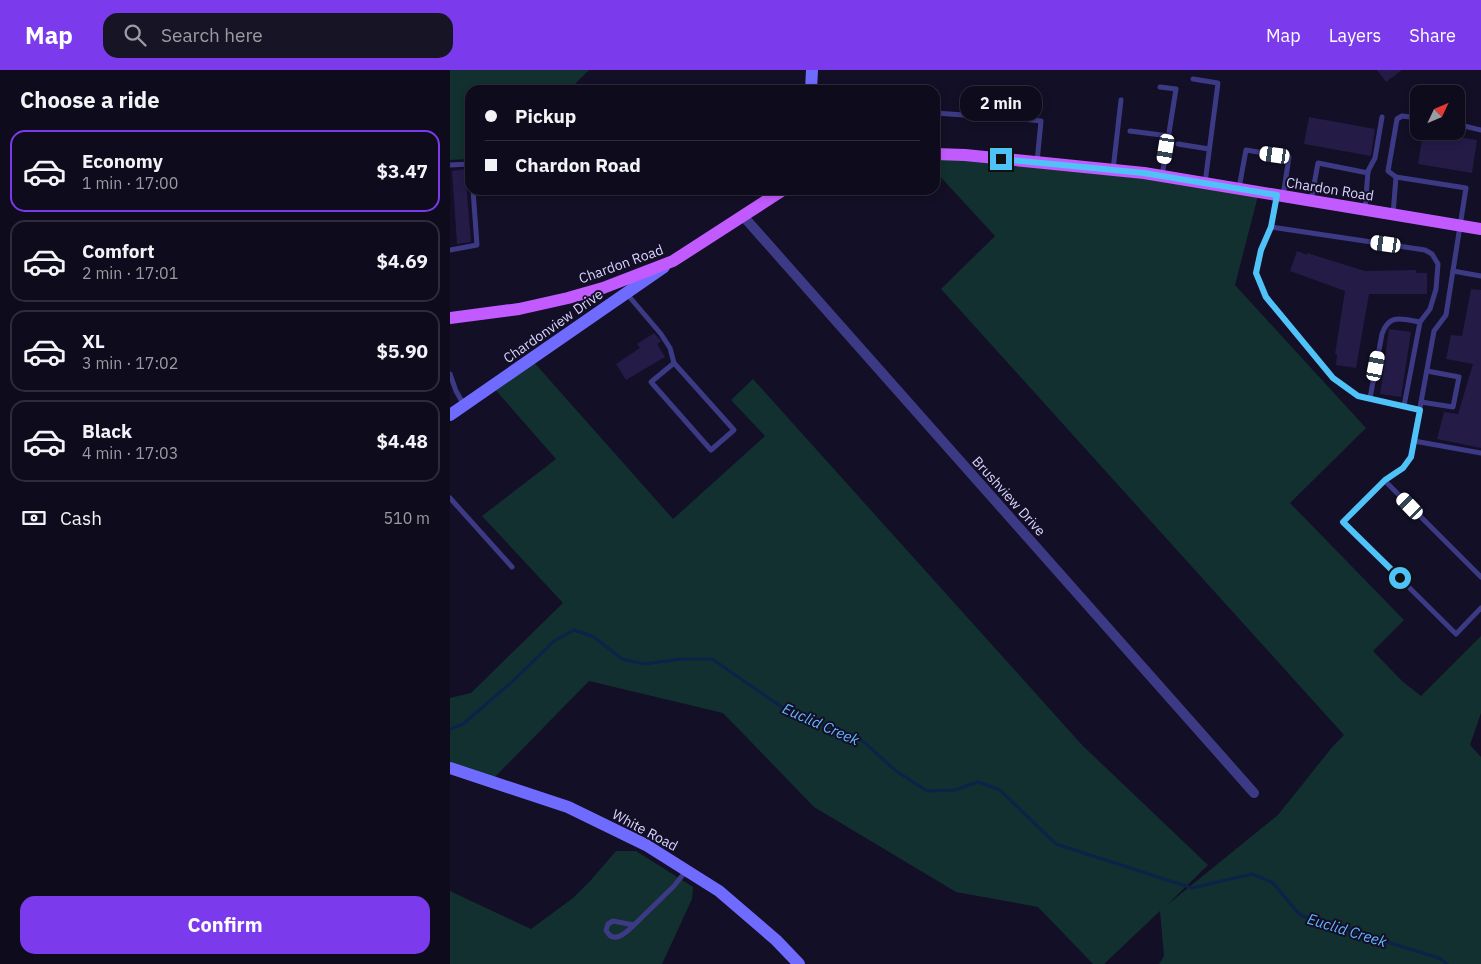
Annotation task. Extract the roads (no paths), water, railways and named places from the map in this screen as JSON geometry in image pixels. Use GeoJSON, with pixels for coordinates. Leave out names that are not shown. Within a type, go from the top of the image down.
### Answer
{"type":"FeatureCollection","features":[{"type":"Feature","properties":{"kind":"main road","name":"Chardon Road"},"geometry":{"type":"LineString","coordinates":[[940,154],[965,155],[1162,176],[1481,229]]}},
{"type":"Feature","properties":{"kind":"main road","name":"Chardon Road"},"geometry":{"type":"LineString","coordinates":[[450,318],[518,309],[603,288],[673,261],[776,195]]}},
{"type":"Feature","properties":{"kind":"street"},"geometry":{"type":"LineString","coordinates":[[812,70],[812,85]]}},
{"type":"Feature","properties":{"kind":"street","name":"Brushview Drive"},"geometry":{"type":"LineString","coordinates":[[744,217],[1254,793]]}},
{"type":"Feature","properties":{"kind":"street","name":"Chardonview Drive"},"geometry":{"type":"LineString","coordinates":[[450,415],[673,261]]}},
{"type":"Feature","properties":{"kind":"street","name":"White Road"},"geometry":{"type":"LineString","coordinates":[[450,768],[568,807],[646,844],[719,891],[776,940],[799,964]]}},
{"type":"Feature","properties":{"kind":"lane"},"geometry":{"type":"LineString","coordinates":[[1193,79],[1218,83],[1205,184]]}},
{"type":"Feature","properties":{"kind":"lane"},"geometry":{"type":"LineString","coordinates":[[1160,87],[1176,89],[1162,176]]}},
{"type":"Feature","properties":{"kind":"lane"},"geometry":{"type":"LineString","coordinates":[[1022,120],[1024,91]]}},
{"type":"Feature","properties":{"kind":"lane"},"geometry":{"type":"LineString","coordinates":[[1113,170],[1121,100]]}},
{"type":"Feature","properties":{"kind":"lane"},"geometry":{"type":"LineString","coordinates":[[940,113],[1041,121],[1036,162]]}},
{"type":"Feature","properties":{"kind":"lane"},"geometry":{"type":"LineString","coordinates":[[1410,117],[1402,116],[1397,119],[1388,172],[1396,177],[1466,188],[1446,315],[1434,331],[1411,457],[1403,468],[1385,480],[1343,522],[1456,634],[1481,608]]}},
{"type":"Feature","properties":{"kind":"lane"},"geometry":{"type":"LineString","coordinates":[[1365,210],[1368,173],[1375,158],[1382,117]]}},
{"type":"Feature","properties":{"kind":"lane"},"geometry":{"type":"LineString","coordinates":[[1465,126],[1481,130]]}},
{"type":"Feature","properties":{"kind":"lane"},"geometry":{"type":"LineString","coordinates":[[1130,131],[1169,136]]}},
{"type":"Feature","properties":{"kind":"lane"},"geometry":{"type":"LineString","coordinates":[[1178,144],[1210,149]]}},
{"type":"Feature","properties":{"kind":"lane"},"geometry":{"type":"LineString","coordinates":[[1239,189],[1246,150],[1289,157],[1280,196],[1271,227],[1261,250],[1256,273],[1266,297],[1333,378],[1358,396],[1420,410]]}},
{"type":"Feature","properties":{"kind":"lane"},"geometry":{"type":"LineString","coordinates":[[1311,201],[1318,163],[1368,173]]}},
{"type":"Feature","properties":{"kind":"lane"},"geometry":{"type":"LineString","coordinates":[[450,165],[465,164]]}},
{"type":"Feature","properties":{"kind":"lane"},"geometry":{"type":"LineString","coordinates":[[1392,215],[1396,177]]}},
{"type":"Feature","properties":{"kind":"lane"},"geometry":{"type":"LineString","coordinates":[[450,250],[477,245],[473,195]]}},
{"type":"Feature","properties":{"kind":"lane"},"geometry":{"type":"LineString","coordinates":[[1271,227],[1425,250],[1432,254],[1438,264],[1436,290],[1430,309],[1420,322],[1404,406]]}},
{"type":"Feature","properties":{"kind":"lane"},"geometry":{"type":"LineString","coordinates":[[1453,271],[1481,276]]}},
{"type":"Feature","properties":{"kind":"lane"},"geometry":{"type":"LineString","coordinates":[[626,293],[661,334],[670,348],[674,363],[734,430],[711,450],[651,382],[674,363]]}},
{"type":"Feature","properties":{"kind":"lane"},"geometry":{"type":"LineString","coordinates":[[1370,398],[1385,326],[1390,320],[1399,319],[1420,322]]}},
{"type":"Feature","properties":{"kind":"lane"},"geometry":{"type":"LineString","coordinates":[[1421,402],[1453,407],[1459,377],[1427,371]]}},
{"type":"Feature","properties":{"kind":"lane"},"geometry":{"type":"LineString","coordinates":[[450,374],[452,385],[464,405]]}},
{"type":"Feature","properties":{"kind":"lane"},"geometry":{"type":"LineString","coordinates":[[1414,441],[1481,453]]}},
{"type":"Feature","properties":{"kind":"lane"},"geometry":{"type":"LineString","coordinates":[[1385,480],[1481,577]]}},
{"type":"Feature","properties":{"kind":"lane"},"geometry":{"type":"LineString","coordinates":[[450,498],[512,567]]}},
{"type":"Feature","properties":{"kind":"lane"},"geometry":{"type":"LineString","coordinates":[[634,925],[613,921],[608,924],[606,930],[613,937],[619,937],[634,925],[674,886],[686,870]]}},
{"type":"Feature","properties":{"kind":"waterway","name":"Euclid Creek"},"geometry":{"type":"LineString","coordinates":[[450,729],[463,724],[513,681],[554,641],[574,630],[594,637],[622,659],[644,664],[680,659],[712,659],[792,714],[826,725],[863,741],[896,771],[927,791],[955,790],[978,782],[1000,790],[1056,844],[1192,888],[1252,874],[1272,882],[1300,915],[1439,958],[1447,964]]}}]}
